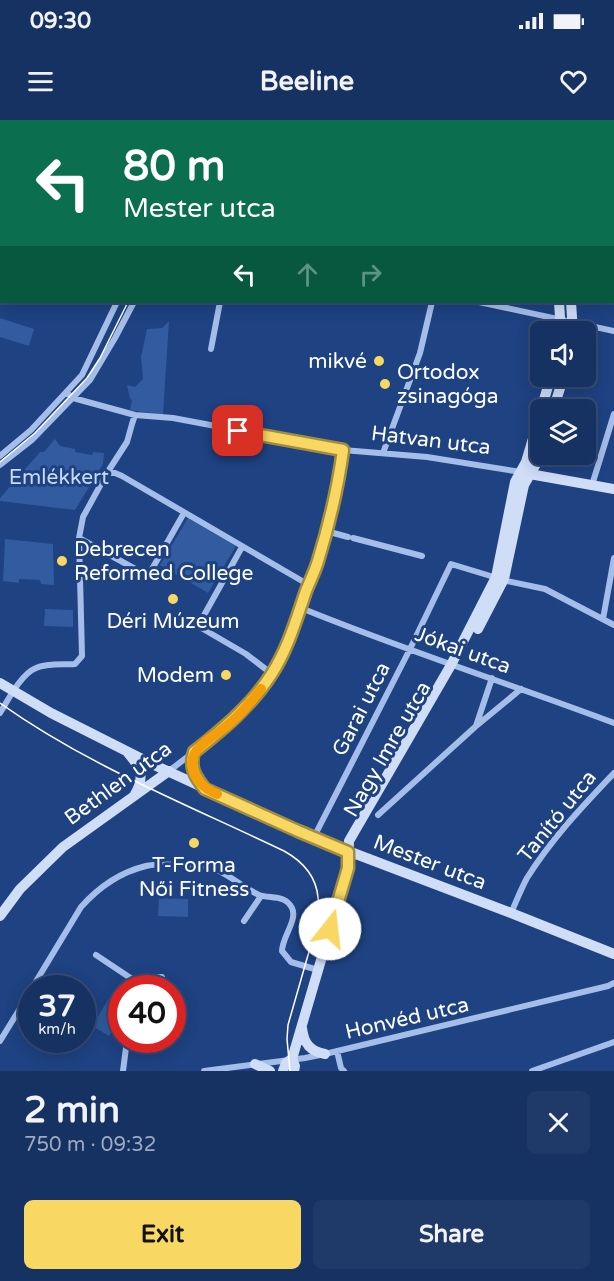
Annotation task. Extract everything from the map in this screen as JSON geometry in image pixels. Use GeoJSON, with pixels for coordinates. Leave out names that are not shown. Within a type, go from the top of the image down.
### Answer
{"type":"FeatureCollection","features":[{"type":"Feature","properties":{"kind":"street"},"geometry":{"type":"LineString","coordinates":[[0,456],[67,393],[82,375],[117,303]]}},
{"type":"Feature","properties":{"kind":"street"},"geometry":{"type":"LineString","coordinates":[[0,465],[22,448],[90,380],[133,303]]}},
{"type":"Feature","properties":{"kind":"street"},"geometry":{"type":"LineString","coordinates":[[211,349],[220,303]]}},
{"type":"Feature","properties":{"kind":"street"},"geometry":{"type":"LineString","coordinates":[[382,453],[420,352],[432,303]]}},
{"type":"Feature","properties":{"kind":"street"},"geometry":{"type":"LineString","coordinates":[[484,303],[561,320],[559,303]]}},
{"type":"Feature","properties":{"kind":"street"},"geometry":{"type":"LineString","coordinates":[[571,303],[573,321]]}},
{"type":"Feature","properties":{"kind":"street"},"geometry":{"type":"LineString","coordinates":[[596,329],[614,331]]}},
{"type":"Feature","properties":{"kind":"street"},"geometry":{"type":"LineString","coordinates":[[67,393],[73,398]]}},
{"type":"Feature","properties":{"kind":"street","name":"Hatvan utca"},"geometry":{"type":"LineString","coordinates":[[73,398],[135,415],[173,418],[343,450],[428,457],[614,489]]}},
{"type":"Feature","properties":{"kind":"street"},"geometry":{"type":"LineString","coordinates":[[592,485],[614,414]]}},
{"type":"Feature","properties":{"kind":"street"},"geometry":{"type":"LineString","coordinates":[[0,713],[26,674],[39,667],[75,664],[82,656],[79,538],[83,518],[127,442],[135,415]]}},
{"type":"Feature","properties":{"kind":"street"},"geometry":{"type":"LineString","coordinates":[[17,442],[22,448]]}},
{"type":"Feature","properties":{"kind":"street"},"geometry":{"type":"LineString","coordinates":[[525,473],[530,449]]}},
{"type":"Feature","properties":{"kind":"street","name":"Bethlen utca"},"geometry":{"type":"LineString","coordinates":[[0,916],[20,889],[63,847],[194,752],[237,717],[256,696],[285,651],[318,561],[334,500],[343,450]]}},
{"type":"Feature","properties":{"kind":"street"},"geometry":{"type":"LineString","coordinates":[[525,473],[535,465]]}},
{"type":"Feature","properties":{"kind":"street"},"geometry":{"type":"LineString","coordinates":[[107,473],[122,476],[309,585]]}},
{"type":"Feature","properties":{"kind":"street","name":"Nagy Imre utca"},"geometry":{"type":"LineString","coordinates":[[348,852],[356,843],[500,578],[515,482],[525,473]]}},
{"type":"Feature","properties":{"kind":"street"},"geometry":{"type":"LineString","coordinates":[[79,538],[148,576],[184,513]]}},
{"type":"Feature","properties":{"kind":"street"},"geometry":{"type":"LineString","coordinates":[[326,531],[422,556]]}},
{"type":"Feature","properties":{"kind":"street"},"geometry":{"type":"LineString","coordinates":[[242,547],[198,626],[246,654],[272,674]]}},
{"type":"Feature","properties":{"kind":"street"},"geometry":{"type":"LineString","coordinates":[[603,619],[614,558]]}},
{"type":"Feature","properties":{"kind":"street","name":"Garai utca"},"geometry":{"type":"LineString","coordinates":[[314,837],[451,564],[500,578]]}},
{"type":"Feature","properties":{"kind":"street"},"geometry":{"type":"LineString","coordinates":[[500,578],[545,589],[614,625]]}},
{"type":"Feature","properties":{"kind":"street","name":"Jókai utca"},"geometry":{"type":"LineString","coordinates":[[301,608],[614,723]]}},
{"type":"Feature","properties":{"kind":"street"},"geometry":{"type":"LineString","coordinates":[[475,727],[492,678]]}},
{"type":"Feature","properties":{"kind":"street","name":"Mester utca"},"geometry":{"type":"LineString","coordinates":[[0,683],[51,713],[205,789],[348,852],[613,953]]}},
{"type":"Feature","properties":{"kind":"street"},"geometry":{"type":"LineString","coordinates":[[378,814],[521,688]]}},
{"type":"Feature","properties":{"kind":"street"},"geometry":{"type":"LineString","coordinates":[[126,750],[142,776],[141,784],[134,796]]}},
{"type":"Feature","properties":{"kind":"street"},"geometry":{"type":"LineString","coordinates":[[194,752],[192,768],[205,789]]}},
{"type":"Feature","properties":{"kind":"street","name":"Tanító utca"},"geometry":{"type":"LineString","coordinates":[[512,913],[526,881],[544,852],[565,825],[614,773]]}},
{"type":"Feature","properties":{"kind":"street"},"geometry":{"type":"LineString","coordinates":[[283,1071],[292,1059],[348,868],[348,852]]}},
{"type":"Feature","properties":{"kind":"street"},"geometry":{"type":"LineString","coordinates":[[40,975],[81,907],[100,888],[131,871],[155,865],[194,865],[213,868],[261,896],[277,897],[288,903],[293,914],[291,925],[283,940],[282,951],[286,958],[296,964],[318,970]]}},
{"type":"Feature","properties":{"kind":"street"},"geometry":{"type":"LineString","coordinates":[[244,921],[261,896]]}},
{"type":"Feature","properties":{"kind":"street"},"geometry":{"type":"LineString","coordinates":[[96,955],[126,975]]}},
{"type":"Feature","properties":{"kind":"street","name":"Honvéd utca"},"geometry":{"type":"LineString","coordinates":[[204,1071],[325,1054],[614,983]]}},
{"type":"Feature","properties":{"kind":"street"},"geometry":{"type":"LineString","coordinates":[[0,1041],[18,1012]]}},
{"type":"Feature","properties":{"kind":"street"},"geometry":{"type":"LineString","coordinates":[[302,1025],[304,1037],[310,1047],[314,1051],[325,1054]]}},
{"type":"Feature","properties":{"kind":"street"},"geometry":{"type":"LineString","coordinates":[[532,1071],[614,1041]]}},
{"type":"Feature","properties":{"kind":"street"},"geometry":{"type":"LineString","coordinates":[[337,1051],[341,1068],[344,1071]]}},
{"type":"Feature","properties":{"kind":"street"},"geometry":{"type":"LineString","coordinates":[[123,1071],[125,1053]]}},
{"type":"Feature","properties":{"kind":"street"},"geometry":{"type":"LineString","coordinates":[[292,1059],[295,1066],[294,1071]]}},
{"type":"Feature","properties":{"kind":"street"},"geometry":{"type":"LineString","coordinates":[[255,1064],[270,1071]]}},
{"type":"Feature","properties":{"kind":"green space"},"geometry":{"type":"Polygon","coordinates":[[[0,318],[34,329],[29,346],[0,337],[0,318]]]}},
{"type":"Feature","properties":{"kind":"green space"},"geometry":{"type":"Polygon","coordinates":[[[169,321],[163,415],[130,410],[132,400],[127,385],[135,387],[143,379],[141,357],[147,329],[162,328],[169,321]]]}},
{"type":"Feature","properties":{"kind":"green space","name":"Emlékkert"},"geometry":{"type":"Polygon","coordinates":[[[55,439],[60,446],[75,449],[75,452],[92,455],[93,452],[104,453],[103,464],[75,510],[0,501],[0,498],[40,452],[44,452],[55,439]]]}},
{"type":"Feature","properties":{"kind":"green space"},"geometry":{"type":"Polygon","coordinates":[[[188,518],[236,546],[208,593],[160,565],[188,518]]]}},
{"type":"Feature","properties":{"kind":"green space"},"geometry":{"type":"Polygon","coordinates":[[[5,539],[53,544],[54,585],[41,584],[40,580],[19,579],[19,583],[3,581],[5,539]]]}},
{"type":"Feature","properties":{"kind":"green space"},"geometry":{"type":"Polygon","coordinates":[[[45,609],[73,610],[73,627],[44,626],[45,609]]]}},
{"type":"Feature","properties":{"kind":"green space"},"geometry":{"type":"Polygon","coordinates":[[[159,898],[188,899],[188,917],[158,916],[159,898]]]}},
{"type":"Feature","properties":{"kind":"green space"},"geometry":{"type":"Polygon","coordinates":[[[108,1000],[108,1035],[96,1028],[96,1019],[108,1000]]]}},
{"type":"Feature","properties":{"kind":"tram line"},"geometry":{"type":"LineString","coordinates":[[0,462],[35,433],[87,378],[100,358],[128,303]]}},
{"type":"Feature","properties":{"kind":"tram line"},"geometry":{"type":"LineString","coordinates":[[0,703],[33,725],[103,765],[284,851],[300,862],[310,874],[316,886],[318,915],[288,1025],[290,1071]]}},
{"type":"Feature","properties":{"kind":"slow traffic"},"geometry":{"type":"LineString","coordinates":[[217,794],[205,789],[196,777],[191,764],[194,752],[230,724],[261,689]]}},
{"type":"Feature","properties":{"kind":"place","name":"mikvé"},"geometry":{"type":"Point","coordinates":[379,361]}},
{"type":"Feature","properties":{"kind":"place","name":"Ortodox zsinagóga"},"geometry":{"type":"Point","coordinates":[385,384]}},
{"type":"Feature","properties":{"kind":"place","name":"Debrecen Reformed College"},"geometry":{"type":"Point","coordinates":[62,561]}},
{"type":"Feature","properties":{"kind":"place","name":"Déri Múzeum"},"geometry":{"type":"Point","coordinates":[173,599]}},
{"type":"Feature","properties":{"kind":"place","name":"Modem"},"geometry":{"type":"Point","coordinates":[226,675]}},
{"type":"Feature","properties":{"kind":"place","name":"T-Forma Női Fitness"},"geometry":{"type":"Point","coordinates":[194,843]}},
{"type":"Feature","properties":{"kind":"route"},"geometry":{"type":"LineString","coordinates":[[238,431],[343,450],[342,458],[318,561],[285,651],[256,696],[230,724],[194,752],[191,764],[196,777],[205,789],[348,852],[348,868],[330,929]]}}]}
